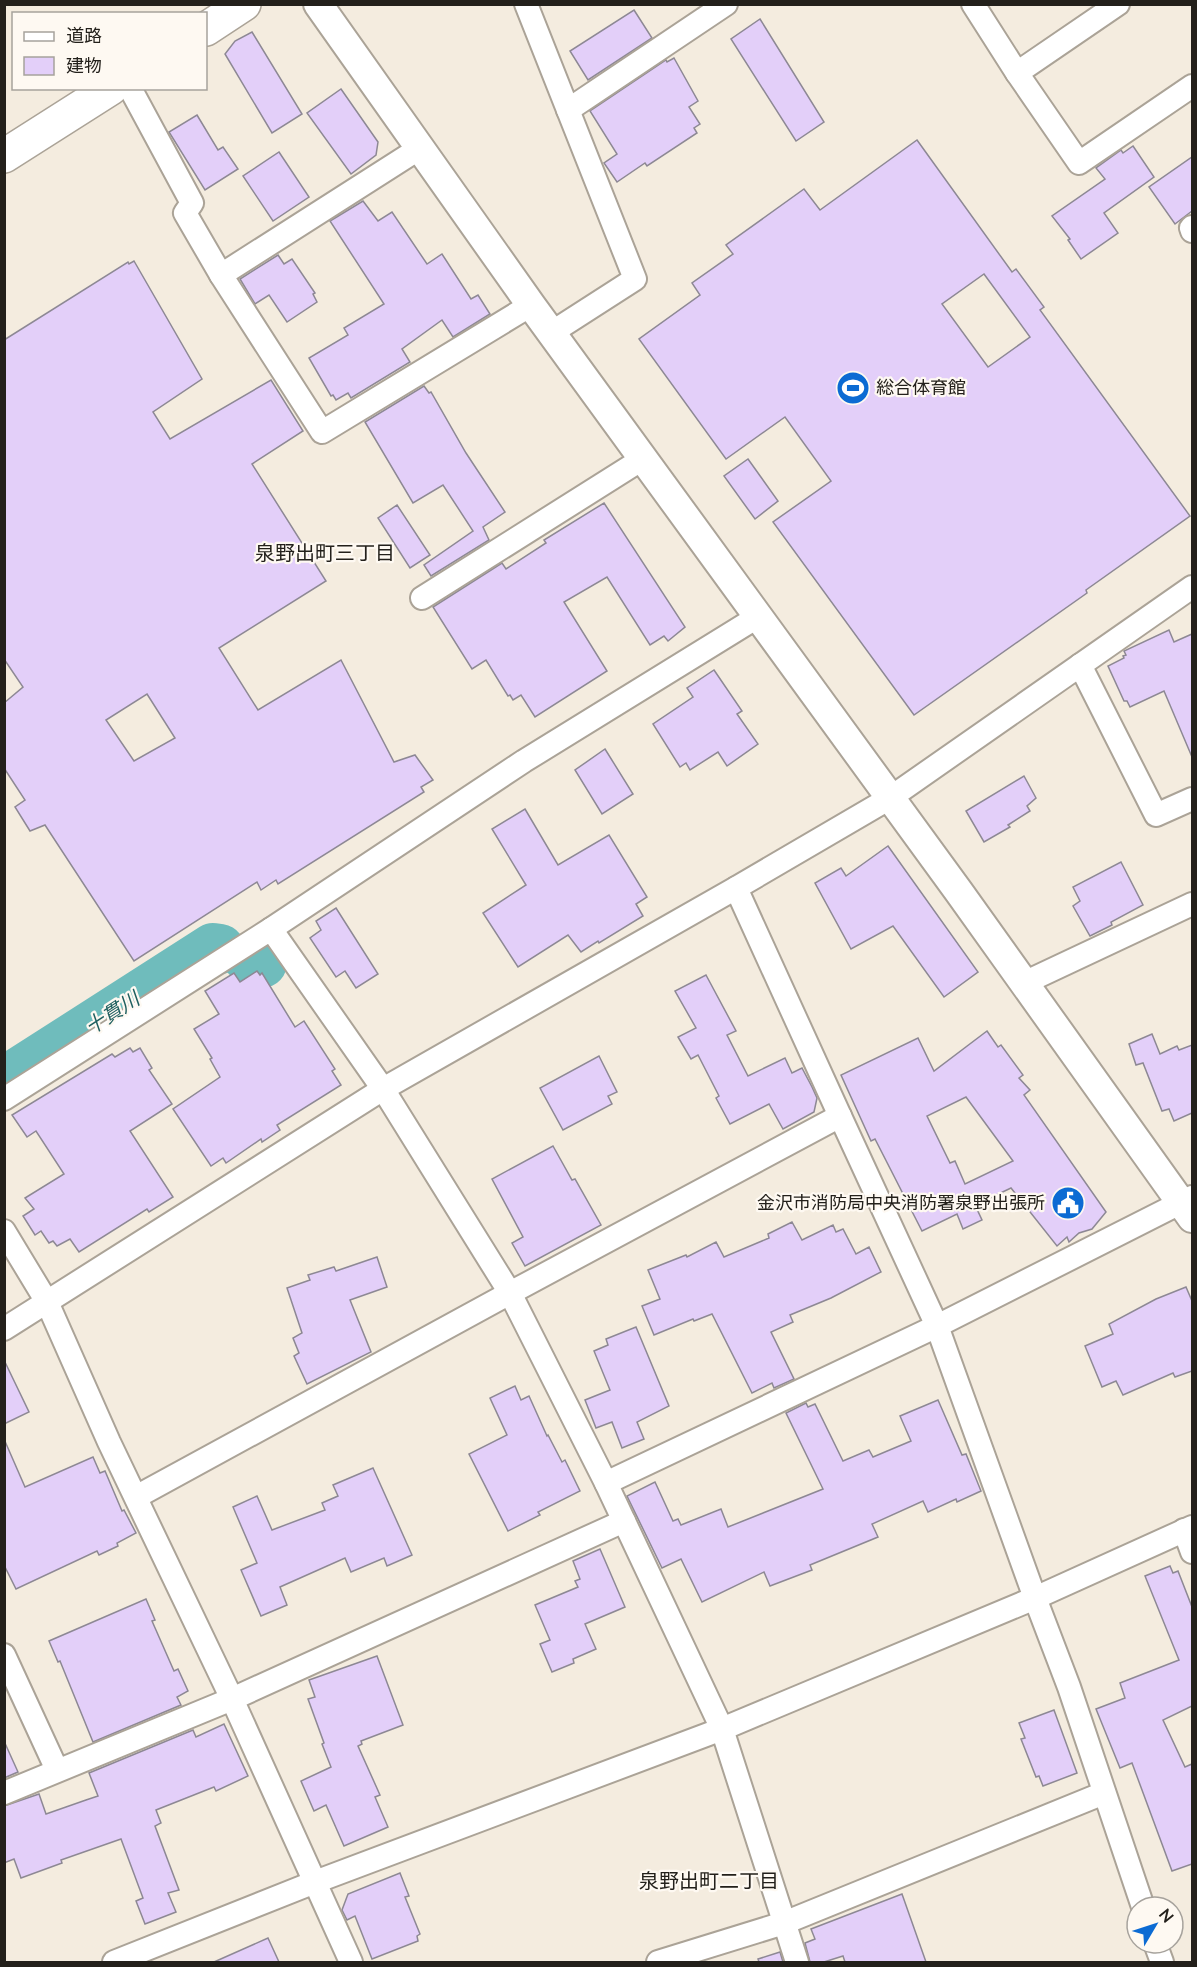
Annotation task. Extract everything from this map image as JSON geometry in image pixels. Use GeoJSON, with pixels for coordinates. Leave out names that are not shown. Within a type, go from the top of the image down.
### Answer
{"type":"FeatureCollection","features":[{"type":"Feature","properties":{"kind":"main road"},"geometry":{"type":"LineString","coordinates":[[207,28],[244,4]]}},
{"type":"Feature","properties":{"kind":"main road"},"geometry":{"type":"LineString","coordinates":[[4,156],[108,90]]}},
{"type":"Feature","properties":{"kind":"street"},"geometry":{"type":"LineString","coordinates":[[318,4],[551,333],[1189,1206],[606,1483]]}},
{"type":"Feature","properties":{"kind":"street"},"geometry":{"type":"LineString","coordinates":[[526,4],[635,279],[551,333]]}},
{"type":"Feature","properties":{"kind":"street"},"geometry":{"type":"LineString","coordinates":[[568,110],[726,4]]}},
{"type":"Feature","properties":{"kind":"street"},"geometry":{"type":"LineString","coordinates":[[973,4],[1079,163],[1192,86]]}},
{"type":"Feature","properties":{"kind":"street"},"geometry":{"type":"LineString","coordinates":[[1017,73],[1118,4]]}},
{"type":"Feature","properties":{"kind":"street"},"geometry":{"type":"LineString","coordinates":[[131,90],[192,202],[185,213],[221,275],[322,432],[531,305]]}},
{"type":"Feature","properties":{"kind":"street"},"geometry":{"type":"LineString","coordinates":[[221,275],[420,148]]}},
{"type":"Feature","properties":{"kind":"street"},"geometry":{"type":"LineString","coordinates":[[422,598],[644,458]]}},
{"type":"Feature","properties":{"kind":"street"},"geometry":{"type":"LineString","coordinates":[[4,1329],[383,1089],[890,798],[1192,586]]}},
{"type":"Feature","properties":{"kind":"street"},"geometry":{"type":"LineString","coordinates":[[4,1099],[271,929],[524,762],[759,616]]}},
{"type":"Feature","properties":{"kind":"street"},"geometry":{"type":"LineString","coordinates":[[1080,665],[1156,815],[1192,799]]}},
{"type":"Feature","properties":{"kind":"street"},"geometry":{"type":"LineString","coordinates":[[736,888],[937,1326],[1069,1687],[1139,1895]]}},
{"type":"Feature","properties":{"kind":"street"},"geometry":{"type":"LineString","coordinates":[[1024,982],[1192,904]]}},
{"type":"Feature","properties":{"kind":"street"},"geometry":{"type":"LineString","coordinates":[[271,929],[383,1089],[510,1293],[606,1483],[722,1729],[797,1962]]}},
{"type":"Feature","properties":{"kind":"street"},"geometry":{"type":"LineString","coordinates":[[136,1497],[840,1116]]}},
{"type":"Feature","properties":{"kind":"street"},"geometry":{"type":"LineString","coordinates":[[4,1231],[47,1302],[232,1699],[351,1962]]}},
{"type":"Feature","properties":{"kind":"street"},"geometry":{"type":"LineString","coordinates":[[4,1793],[232,1699],[624,1521]]}},
{"type":"Feature","properties":{"kind":"street"},"geometry":{"type":"LineString","coordinates":[[114,1962],[145,1957],[315,1882],[722,1729],[1035,1598],[1188,1528],[1192,1552]]}},
{"type":"Feature","properties":{"kind":"street"},"geometry":{"type":"LineString","coordinates":[[4,1656],[57,1770]]}},
{"type":"Feature","properties":{"kind":"street"},"geometry":{"type":"LineString","coordinates":[[657,1962],[784,1923],[1104,1793]]}},
{"type":"Feature","properties":{"kind":"building"},"geometry":{"type":"Polygon","coordinates":[[[634,10],[652,38],[588,80],[570,51],[634,10]]]}},
{"type":"Feature","properties":{"kind":"building"},"geometry":{"type":"Polygon","coordinates":[[[760,19],[824,122],[796,141],[731,39],[760,19]]]}},
{"type":"Feature","properties":{"kind":"building"},"geometry":{"type":"Polygon","coordinates":[[[252,32],[302,114],[272,133],[225,54],[235,41],[252,32]]]}},
{"type":"Feature","properties":{"kind":"building"},"geometry":{"type":"Polygon","coordinates":[[[674,58],[698,101],[689,107],[700,124],[694,128],[697,133],[647,166],[645,163],[617,182],[604,163],[617,154],[590,111],[666,60],[667,62],[674,58]]]}},
{"type":"Feature","properties":{"kind":"building"},"geometry":{"type":"Polygon","coordinates":[[[341,89],[378,142],[376,155],[351,174],[307,113],[341,89]]]}},
{"type":"Feature","properties":{"kind":"building"},"geometry":{"type":"Polygon","coordinates":[[[197,115],[218,150],[223,147],[238,169],[205,190],[169,132],[197,115]]]}},
{"type":"Feature","properties":{"kind":"building"},"geometry":{"type":"Polygon","coordinates":[[[917,140],[1012,272],[1016,269],[1044,307],[1040,310],[1190,516],[1086,590],[1087,593],[914,715],[773,522],[831,481],[785,417],[726,459],[639,339],[700,295],[692,283],[733,254],[726,245],[804,189],[820,210],[917,140]],[[984,274],[942,304],[988,367],[1030,337],[984,274]]]}},
{"type":"Feature","properties":{"kind":"building"},"geometry":{"type":"Polygon","coordinates":[[[1133,146],[1154,177],[1104,213],[1118,233],[1081,259],[1068,240],[1070,239],[1052,216],[1105,179],[1096,168],[1121,150],[1123,153],[1133,146]]]}},
{"type":"Feature","properties":{"kind":"building"},"geometry":{"type":"Polygon","coordinates":[[[279,152],[309,197],[273,221],[243,176],[279,152]]]}},
{"type":"Feature","properties":{"kind":"building"},"geometry":{"type":"Polygon","coordinates":[[[1192,157],[1192,211],[1175,224],[1149,187],[1192,157]]]}},
{"type":"Feature","properties":{"kind":"building"},"geometry":{"type":"Polygon","coordinates":[[[363,201],[378,221],[392,212],[427,264],[442,254],[471,299],[478,295],[490,314],[453,337],[442,320],[402,349],[410,362],[351,398],[348,393],[336,400],[333,395],[331,396],[309,358],[348,335],[344,328],[384,304],[330,221],[363,201]]]}},
{"type":"Feature","properties":{"kind":"building"},"geometry":{"type":"Polygon","coordinates":[[[278,255],[284,264],[292,259],[315,293],[313,294],[317,302],[287,322],[269,295],[255,304],[240,279],[278,255]]]}},
{"type":"Feature","properties":{"kind":"building"},"geometry":{"type":"Polygon","coordinates":[[[134,261],[202,379],[153,412],[170,439],[271,380],[303,431],[252,464],[326,581],[219,648],[258,710],[341,660],[394,762],[415,755],[433,780],[421,787],[424,792],[278,884],[276,880],[261,890],[257,882],[134,961],[45,825],[30,831],[15,807],[25,800],[4,768],[4,703],[23,687],[4,659],[4,340],[128,262],[129,264],[134,261]],[[147,694],[106,720],[134,761],[175,738],[147,694]]]}},
{"type":"Feature","properties":{"kind":"building"},"geometry":{"type":"Polygon","coordinates":[[[424,386],[429,393],[431,392],[466,453],[505,512],[483,527],[489,540],[431,576],[424,565],[473,531],[443,485],[413,503],[365,422],[424,386]]]}},
{"type":"Feature","properties":{"kind":"building"},"geometry":{"type":"Polygon","coordinates":[[[748,459],[778,501],[755,519],[724,476],[748,459]]]}},
{"type":"Feature","properties":{"kind":"building"},"geometry":{"type":"Polygon","coordinates":[[[604,503],[685,627],[668,641],[664,636],[650,645],[607,577],[564,602],[607,671],[535,717],[521,695],[513,700],[510,695],[508,696],[486,660],[472,669],[433,607],[502,563],[506,569],[546,543],[544,540],[604,503]]]}},
{"type":"Feature","properties":{"kind":"building"},"geometry":{"type":"Polygon","coordinates":[[[397,505],[430,555],[410,568],[378,518],[397,505]]]}},
{"type":"Feature","properties":{"kind":"building"},"geometry":{"type":"Polygon","coordinates":[[[1169,630],[1174,642],[1192,634],[1192,757],[1164,691],[1130,707],[1127,701],[1124,701],[1108,666],[1124,658],[1123,656],[1126,655],[1124,651],[1169,630]]]}},
{"type":"Feature","properties":{"kind":"building"},"geometry":{"type":"Polygon","coordinates":[[[714,670],[742,711],[737,714],[758,744],[727,766],[718,752],[690,770],[686,763],[680,767],[653,724],[693,697],[687,688],[714,670]]]}},
{"type":"Feature","properties":{"kind":"building"},"geometry":{"type":"Polygon","coordinates":[[[605,749],[633,794],[602,814],[575,770],[605,749]]]}},
{"type":"Feature","properties":{"kind":"building"},"geometry":{"type":"Polygon","coordinates":[[[1024,776],[1036,798],[1027,806],[1030,811],[1008,825],[1010,827],[984,842],[966,811],[1024,776]]]}},
{"type":"Feature","properties":{"kind":"building"},"geometry":{"type":"Polygon","coordinates":[[[525,809],[558,865],[609,835],[647,897],[636,904],[643,916],[581,952],[568,935],[518,967],[483,913],[526,885],[492,829],[525,809]]]}},
{"type":"Feature","properties":{"kind":"building"},"geometry":{"type":"Polygon","coordinates":[[[888,846],[978,972],[944,997],[893,926],[851,949],[815,883],[841,868],[846,876],[888,846]]]}},
{"type":"Feature","properties":{"kind":"building"},"geometry":{"type":"Polygon","coordinates":[[[1121,862],[1143,905],[1090,936],[1073,906],[1080,901],[1073,887],[1121,862]]]}},
{"type":"Feature","properties":{"kind":"building"},"geometry":{"type":"Polygon","coordinates":[[[336,908],[378,974],[356,988],[345,971],[336,977],[310,938],[321,930],[316,921],[336,908]]]}},
{"type":"Feature","properties":{"kind":"building"},"geometry":{"type":"Polygon","coordinates":[[[257,971],[260,975],[262,973],[295,1027],[304,1021],[335,1069],[332,1071],[341,1085],[277,1125],[280,1130],[262,1142],[261,1139],[226,1163],[223,1158],[211,1166],[173,1109],[220,1077],[210,1059],[212,1058],[194,1029],[219,1014],[205,991],[234,973],[240,982],[257,971]]]}},
{"type":"Feature","properties":{"kind":"building"},"geometry":{"type":"Polygon","coordinates":[[[706,975],[736,1031],[727,1035],[748,1076],[785,1058],[792,1073],[802,1068],[817,1098],[814,1112],[783,1129],[769,1104],[730,1124],[716,1098],[719,1096],[698,1055],[691,1059],[678,1037],[696,1028],[675,991],[706,975]]]}},
{"type":"Feature","properties":{"kind":"building"},"geometry":{"type":"Polygon","coordinates":[[[987,1031],[998,1047],[1001,1045],[1023,1075],[1019,1078],[1030,1090],[1024,1095],[1106,1212],[1092,1229],[1079,1233],[1069,1242],[1067,1237],[1057,1246],[1011,1188],[975,1205],[982,1220],[963,1229],[957,1214],[922,1231],[875,1139],[871,1141],[841,1075],[918,1038],[934,1071],[987,1031]],[[966,1097],[927,1116],[950,1163],[955,1161],[965,1184],[1013,1161],[966,1097]]]}},
{"type":"Feature","properties":{"kind":"building"},"geometry":{"type":"Polygon","coordinates":[[[1152,1034],[1160,1054],[1177,1046],[1179,1050],[1192,1045],[1192,1113],[1174,1121],[1169,1109],[1162,1111],[1143,1063],[1136,1065],[1129,1044],[1152,1034]]]}},
{"type":"Feature","properties":{"kind":"building"},"geometry":{"type":"Polygon","coordinates":[[[130,1048],[133,1052],[140,1048],[152,1068],[149,1070],[172,1104],[130,1131],[173,1197],[149,1212],[147,1209],[79,1252],[70,1239],[57,1246],[53,1241],[49,1243],[41,1231],[35,1235],[23,1216],[34,1209],[25,1198],[64,1174],[36,1131],[27,1137],[12,1115],[112,1054],[115,1057],[130,1048]]]}},
{"type":"Feature","properties":{"kind":"building"},"geometry":{"type":"Polygon","coordinates":[[[599,1056],[617,1092],[608,1096],[612,1104],[563,1130],[540,1088],[599,1056]]]}},
{"type":"Feature","properties":{"kind":"building"},"geometry":{"type":"Polygon","coordinates":[[[553,1146],[601,1225],[525,1266],[512,1243],[523,1237],[492,1179],[553,1146]]]}},
{"type":"Feature","properties":{"kind":"building"},"geometry":{"type":"Polygon","coordinates":[[[792,1222],[802,1240],[833,1225],[836,1232],[843,1229],[856,1254],[869,1247],[881,1272],[831,1298],[790,1315],[793,1322],[771,1332],[794,1379],[774,1388],[772,1383],[752,1393],[712,1314],[654,1335],[642,1306],[660,1299],[648,1270],[686,1255],[687,1257],[716,1242],[724,1257],[769,1238],[768,1234],[792,1222]]]}},
{"type":"Feature","properties":{"kind":"building"},"geometry":{"type":"Polygon","coordinates":[[[377,1257],[387,1287],[350,1300],[371,1352],[307,1384],[294,1356],[299,1353],[293,1338],[302,1333],[287,1288],[310,1280],[308,1275],[334,1267],[336,1271],[377,1257]]]}},
{"type":"Feature","properties":{"kind":"building"},"geometry":{"type":"Polygon","coordinates":[[[1186,1287],[1192,1301],[1192,1371],[1175,1377],[1173,1373],[1123,1395],[1116,1381],[1102,1387],[1085,1346],[1113,1334],[1109,1324],[1156,1299],[1186,1287]]]}},
{"type":"Feature","properties":{"kind":"building"},"geometry":{"type":"Polygon","coordinates":[[[636,1327],[669,1406],[637,1422],[644,1439],[622,1448],[612,1422],[596,1428],[585,1400],[610,1390],[594,1351],[608,1345],[606,1339],[636,1327]]]}},
{"type":"Feature","properties":{"kind":"building"},"geometry":{"type":"Polygon","coordinates":[[[4,1360],[29,1412],[4,1424],[4,1360]]]}},
{"type":"Feature","properties":{"kind":"building"},"geometry":{"type":"Polygon","coordinates":[[[515,1386],[521,1400],[529,1396],[547,1436],[562,1462],[565,1460],[580,1491],[538,1512],[540,1515],[508,1531],[469,1454],[507,1435],[490,1398],[515,1386]]]}},
{"type":"Feature","properties":{"kind":"building"},"geometry":{"type":"Polygon","coordinates":[[[938,1400],[962,1455],[966,1454],[981,1491],[928,1512],[923,1501],[872,1524],[878,1537],[810,1565],[812,1570],[770,1586],[764,1572],[702,1602],[681,1559],[662,1568],[627,1496],[655,1482],[673,1521],[678,1519],[681,1525],[721,1509],[728,1527],[823,1489],[786,1413],[806,1403],[808,1407],[815,1404],[843,1461],[869,1450],[873,1457],[911,1441],[900,1416],[938,1400]]]}},
{"type":"Feature","properties":{"kind":"building"},"geometry":{"type":"Polygon","coordinates":[[[4,1439],[25,1487],[93,1457],[100,1473],[105,1471],[122,1511],[124,1510],[136,1533],[117,1543],[118,1546],[99,1555],[97,1551],[16,1589],[4,1565],[4,1439]]]}},
{"type":"Feature","properties":{"kind":"building"},"geometry":{"type":"Polygon","coordinates":[[[373,1468],[412,1555],[387,1566],[384,1558],[351,1572],[345,1558],[280,1587],[287,1605],[261,1616],[241,1570],[257,1563],[233,1507],[257,1496],[272,1530],[325,1510],[322,1503],[338,1496],[333,1485],[373,1468]]]}},
{"type":"Feature","properties":{"kind":"building"},"geometry":{"type":"Polygon","coordinates":[[[600,1549],[625,1607],[585,1624],[596,1649],[573,1659],[574,1663],[552,1672],[540,1644],[550,1640],[535,1605],[578,1587],[575,1581],[580,1579],[573,1561],[600,1549]]]}},
{"type":"Feature","properties":{"kind":"building"},"geometry":{"type":"Polygon","coordinates":[[[1170,1566],[1173,1573],[1178,1571],[1192,1607],[1192,1706],[1163,1720],[1185,1767],[1192,1764],[1192,1864],[1172,1871],[1132,1763],[1120,1768],[1096,1709],[1125,1698],[1120,1683],[1179,1660],[1145,1576],[1170,1566]]]}},
{"type":"Feature","properties":{"kind":"building"},"geometry":{"type":"Polygon","coordinates":[[[146,1599],[155,1620],[152,1621],[174,1671],[178,1669],[188,1691],[177,1697],[181,1705],[93,1742],[60,1661],[58,1662],[49,1641],[146,1599]]]}},
{"type":"Feature","properties":{"kind":"building"},"geometry":{"type":"Polygon","coordinates":[[[377,1656],[403,1725],[361,1741],[362,1744],[358,1746],[380,1795],[375,1797],[388,1827],[344,1846],[326,1805],[314,1811],[301,1781],[331,1767],[308,1699],[315,1697],[309,1680],[377,1656]]]}},
{"type":"Feature","properties":{"kind":"building"},"geometry":{"type":"Polygon","coordinates":[[[1054,1710],[1077,1773],[1043,1786],[1039,1776],[1036,1777],[1021,1739],[1025,1738],[1019,1723],[1054,1710]]]}},
{"type":"Feature","properties":{"kind":"building"},"geometry":{"type":"Polygon","coordinates":[[[224,1724],[248,1776],[216,1791],[214,1787],[156,1810],[161,1823],[155,1826],[179,1890],[168,1893],[176,1912],[145,1924],[136,1901],[143,1898],[121,1839],[61,1860],[62,1863],[21,1878],[14,1859],[4,1863],[4,1806],[39,1794],[46,1814],[98,1796],[89,1773],[193,1730],[196,1737],[224,1724]]]}},
{"type":"Feature","properties":{"kind":"building"},"geometry":{"type":"Polygon","coordinates":[[[4,1741],[18,1772],[4,1778],[4,1741]]]}},
{"type":"Feature","properties":{"kind":"building"},"geometry":{"type":"Polygon","coordinates":[[[400,1873],[409,1896],[405,1897],[420,1934],[417,1936],[418,1941],[372,1959],[355,1916],[347,1920],[342,1910],[348,1894],[400,1873]]]}},
{"type":"Feature","properties":{"kind":"building"},"geometry":{"type":"Polygon","coordinates":[[[902,1894],[926,1962],[845,1962],[843,1956],[824,1962],[810,1962],[805,1943],[815,1939],[811,1929],[902,1894]]]}},
{"type":"Feature","properties":{"kind":"building"},"geometry":{"type":"Polygon","coordinates":[[[268,1938],[279,1962],[214,1962],[268,1938]]]}},
{"type":"Feature","properties":{"kind":"building"},"geometry":{"type":"Polygon","coordinates":[[[780,1952],[783,1962],[759,1962],[758,1959],[780,1952]]]}},
{"type":"Feature","properties":{"kind":"waterway","name":"十貫川"},"geometry":{"type":"LineString","coordinates":[[4,1082],[213,948],[220,949]]}},
{"type":"Feature","properties":{"kind":"waterway","name":"十貫川"},"geometry":{"type":"LineString","coordinates":[[248,958],[262,963]]}},
{"type":"Feature","properties":{"kind":"place","name":"総合体育館"},"geometry":{"type":"Point","coordinates":[853,388]}},
{"type":"Feature","properties":{"kind":"place","name":"金沢市消防局中央消防署泉野出張所"},"geometry":{"type":"Point","coordinates":[1068,1203]}},
{"type":"Feature","properties":{"kind":"district","name":"泉野出町三丁目"},"geometry":{"type":"Point","coordinates":[325,553]}},
{"type":"Feature","properties":{"kind":"district","name":"泉野出町二丁目"},"geometry":{"type":"Point","coordinates":[709,1881]}}]}
